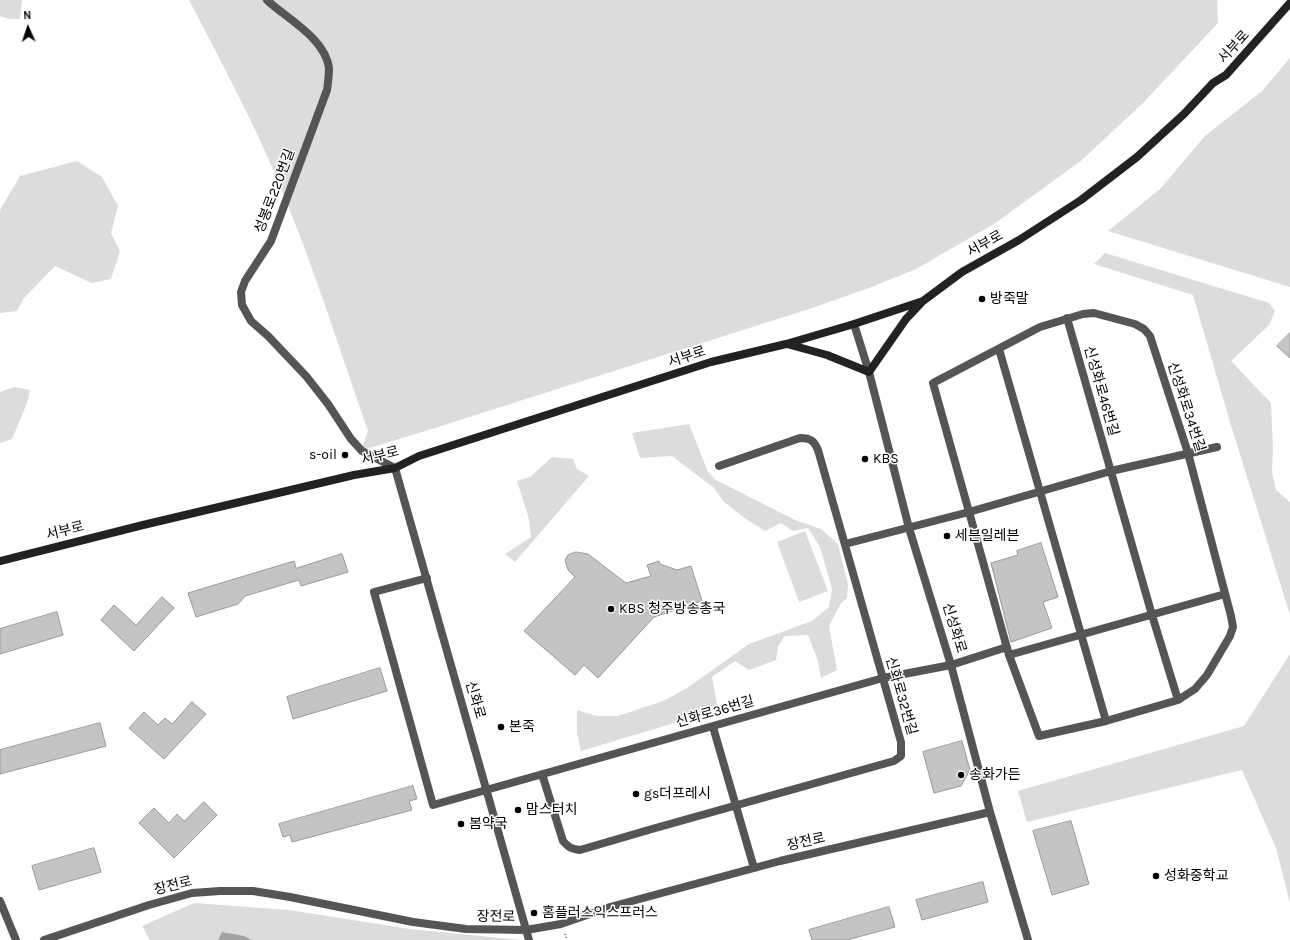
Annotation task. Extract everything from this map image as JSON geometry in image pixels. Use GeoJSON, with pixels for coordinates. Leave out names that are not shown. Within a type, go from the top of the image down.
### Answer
{"type":"FeatureCollection","features":[{"type":"Feature","properties":{"kind":"main road","name":"서부로"},"geometry":{"type":"LineString","coordinates":[[0,561],[143,525],[354,475],[395,468],[419,456],[711,362],[786,344],[854,324],[923,301],[962,272],[1020,240],[1081,200],[1137,156],[1184,114],[1213,83],[1226,75],[1290,3]]}},
{"type":"Feature","properties":{"kind":"main road"},"geometry":{"type":"LineString","coordinates":[[786,344],[827,355],[869,372],[906,319],[923,301]]}},
{"type":"Feature","properties":{"kind":"street","name":"성봉로220번길"},"geometry":{"type":"LineString","coordinates":[[267,0],[292,20],[322,49],[329,68],[327,90],[271,241],[245,281],[241,292],[242,305],[251,321],[268,336],[306,376],[328,404],[351,439],[362,451],[395,468]]}},
{"type":"Feature","properties":{"kind":"street","name":"신성화로34번길"},"geometry":{"type":"LineString","coordinates":[[969,512],[933,383],[1040,327],[1067,318],[1094,313],[1135,324],[1144,329],[1150,336],[1188,453],[1233,627],[1230,636],[1207,675],[1195,689],[1178,700],[1106,721],[1039,736],[1009,655]]}},
{"type":"Feature","properties":{"kind":"street","name":"신성화로46번길"},"geometry":{"type":"LineString","coordinates":[[1067,318],[1152,615]]}},
{"type":"Feature","properties":{"kind":"street","name":"신성화로"},"geometry":{"type":"LineString","coordinates":[[854,324],[869,372],[909,528],[951,665],[990,812],[1028,940]]}},
{"type":"Feature","properties":{"kind":"street"},"geometry":{"type":"LineString","coordinates":[[999,349],[1106,721]]}},
{"type":"Feature","properties":{"kind":"street","name":"신화로32번길"},"geometry":{"type":"LineString","coordinates":[[542,774],[563,841],[568,847],[580,850],[894,761],[901,756],[901,742],[818,450],[814,441],[808,438],[800,438],[719,466]]}},
{"type":"Feature","properties":{"kind":"street"},"geometry":{"type":"LineString","coordinates":[[845,544],[969,512],[1111,471],[1217,447]]}},
{"type":"Feature","properties":{"kind":"street","name":"신화로"},"geometry":{"type":"LineString","coordinates":[[395,468],[529,940]]}},
{"type":"Feature","properties":{"kind":"street"},"geometry":{"type":"LineString","coordinates":[[969,512],[1009,655],[1225,594]]}},
{"type":"Feature","properties":{"kind":"street","name":"신화로36번길"},"geometry":{"type":"LineString","coordinates":[[427,578],[374,592],[433,805],[883,678],[951,665],[1007,647]]}},
{"type":"Feature","properties":{"kind":"street"},"geometry":{"type":"LineString","coordinates":[[1152,615],[1178,700]]}},
{"type":"Feature","properties":{"kind":"street"},"geometry":{"type":"LineString","coordinates":[[713,727],[754,868]]}},
{"type":"Feature","properties":{"kind":"street","name":"장전로"},"geometry":{"type":"LineString","coordinates":[[44,940],[150,905],[192,893],[220,891],[253,892],[290,897],[413,922],[466,929],[526,930],[561,924],[610,907],[754,868],[990,812]]}},
{"type":"Feature","properties":{"kind":"street"},"geometry":{"type":"LineString","coordinates":[[0,902],[16,940]]}},
{"type":"Feature","properties":{"kind":"shaded area"},"geometry":{"type":"Polygon","coordinates":[[[0,0],[22,0],[20,19],[9,19],[0,16],[0,0]]]}},
{"type":"Feature","properties":{"kind":"shaded area"},"geometry":{"type":"Polygon","coordinates":[[[189,0],[1217,0],[1218,23],[1143,103],[1082,160],[994,224],[916,269],[869,288],[809,309],[366,449],[362,448],[368,431],[288,206],[255,130],[189,0]]]}},
{"type":"Feature","properties":{"kind":"shaded area"},"geometry":{"type":"Polygon","coordinates":[[[1290,58],[1290,287],[1108,231],[1160,189],[1205,136],[1262,91],[1290,58]]]}},
{"type":"Feature","properties":{"kind":"shaded area"},"geometry":{"type":"Polygon","coordinates":[[[77,161],[102,177],[118,206],[111,233],[120,251],[111,279],[92,283],[55,266],[24,298],[17,311],[0,313],[1,208],[20,176],[77,161]]]}},
{"type":"Feature","properties":{"kind":"shaded area"},"geometry":{"type":"Polygon","coordinates":[[[1105,253],[1269,303],[1275,311],[1269,325],[1231,361],[1271,403],[1273,448],[1272,473],[1276,490],[1290,502],[1290,615],[1230,422],[1193,295],[1094,264],[1105,253]]]}},
{"type":"Feature","properties":{"kind":"shaded area"},"geometry":{"type":"Polygon","coordinates":[[[14,387],[30,390],[27,403],[12,439],[0,443],[0,392],[14,387]]]}},
{"type":"Feature","properties":{"kind":"shaded area"},"geometry":{"type":"Polygon","coordinates":[[[689,424],[708,472],[716,480],[795,520],[821,529],[838,544],[848,584],[847,598],[841,603],[829,626],[837,670],[821,678],[818,661],[808,635],[785,636],[778,646],[776,660],[749,670],[735,661],[712,677],[718,710],[581,751],[577,733],[577,710],[597,716],[618,716],[663,701],[687,688],[749,644],[812,621],[829,607],[832,589],[820,547],[808,528],[793,531],[781,523],[765,531],[724,502],[714,488],[672,456],[640,458],[632,433],[689,424]]]}},
{"type":"Feature","properties":{"kind":"shaded area"},"geometry":{"type":"Polygon","coordinates":[[[552,457],[573,459],[577,469],[589,476],[515,562],[505,554],[531,537],[529,519],[517,481],[530,477],[552,457]]]}},
{"type":"Feature","properties":{"kind":"shaded area"},"geometry":{"type":"Polygon","coordinates":[[[805,531],[828,591],[799,602],[777,542],[805,531]]]}},
{"type":"Feature","properties":{"kind":"shaded area"},"geometry":{"type":"Polygon","coordinates":[[[1290,654],[1290,903],[1276,848],[1242,770],[1027,822],[1018,791],[1244,726],[1290,654]]]}},
{"type":"Feature","properties":{"kind":"shaded area"},"geometry":{"type":"Polygon","coordinates":[[[194,903],[289,910],[410,929],[521,940],[150,940],[142,926],[194,903]]]}},
{"type":"Feature","properties":{"kind":"shaded area"},"geometry":{"type":"Polygon","coordinates":[[[222,932],[244,936],[252,940],[218,940],[222,932]]]}},
{"type":"Feature","properties":{"kind":"building"},"geometry":{"type":"Polygon","coordinates":[[[1290,333],[1290,358],[1277,346],[1290,333]]]}},
{"type":"Feature","properties":{"kind":"building"},"geometry":{"type":"Polygon","coordinates":[[[1041,543],[1058,597],[1043,602],[1052,628],[1011,642],[991,563],[1018,555],[1017,551],[1041,543]]]}},
{"type":"Feature","properties":{"kind":"building","name":"KBS 청주방송총국"},"geometry":{"type":"Polygon","coordinates":[[[576,552],[588,554],[626,583],[651,576],[647,565],[659,561],[660,564],[677,570],[691,566],[702,601],[654,617],[598,678],[584,665],[575,675],[524,631],[575,577],[568,570],[565,560],[568,555],[576,552]]]}},
{"type":"Feature","properties":{"kind":"building"},"geometry":{"type":"Polygon","coordinates":[[[342,554],[348,572],[301,586],[299,580],[245,596],[238,604],[196,617],[188,593],[294,561],[296,568],[342,554]]]}},
{"type":"Feature","properties":{"kind":"building"},"geometry":{"type":"Polygon","coordinates":[[[162,597],[174,608],[134,651],[101,620],[114,605],[136,625],[162,597]]]}},
{"type":"Feature","properties":{"kind":"building"},"geometry":{"type":"Polygon","coordinates":[[[57,612],[63,635],[0,654],[0,629],[57,612]]]}},
{"type":"Feature","properties":{"kind":"building"},"geometry":{"type":"Polygon","coordinates":[[[380,668],[387,691],[293,719],[287,697],[380,668]]]}},
{"type":"Feature","properties":{"kind":"building"},"geometry":{"type":"Polygon","coordinates":[[[192,702],[206,714],[164,759],[129,728],[144,712],[158,725],[165,718],[172,724],[192,702]]]}},
{"type":"Feature","properties":{"kind":"building"},"geometry":{"type":"Polygon","coordinates":[[[100,723],[106,746],[0,774],[0,750],[100,723]]]}},
{"type":"Feature","properties":{"kind":"building"},"geometry":{"type":"Polygon","coordinates":[[[962,741],[970,770],[961,786],[934,793],[923,752],[962,741]]]}},
{"type":"Feature","properties":{"kind":"building"},"geometry":{"type":"Polygon","coordinates":[[[413,786],[417,799],[409,801],[412,810],[292,842],[290,835],[283,837],[279,824],[413,786]]]}},
{"type":"Feature","properties":{"kind":"building"},"geometry":{"type":"Polygon","coordinates":[[[204,802],[217,815],[174,858],[139,823],[154,808],[169,823],[177,814],[184,821],[204,802]]]}},
{"type":"Feature","properties":{"kind":"building"},"geometry":{"type":"Polygon","coordinates":[[[1071,821],[1089,884],[1052,895],[1033,831],[1071,821]]]}},
{"type":"Feature","properties":{"kind":"building"},"geometry":{"type":"Polygon","coordinates":[[[94,848],[101,872],[39,890],[32,866],[94,848]]]}},
{"type":"Feature","properties":{"kind":"building"},"geometry":{"type":"Polygon","coordinates":[[[983,882],[988,902],[922,920],[916,900],[983,882]]]}},
{"type":"Feature","properties":{"kind":"building"},"geometry":{"type":"Polygon","coordinates":[[[889,907],[895,927],[847,940],[812,940],[809,930],[889,907]]]}},
{"type":"Feature","properties":{"kind":"place","name":"방죽말"},"geometry":{"type":"Point","coordinates":[982,299]}},
{"type":"Feature","properties":{"kind":"place","name":"s-oil"},"geometry":{"type":"Point","coordinates":[345,455]}},
{"type":"Feature","properties":{"kind":"place","name":"KBS"},"geometry":{"type":"Point","coordinates":[865,459]}},
{"type":"Feature","properties":{"kind":"place","name":"세븐일레븐"},"geometry":{"type":"Point","coordinates":[947,536]}},
{"type":"Feature","properties":{"kind":"place","name":"KBS 청주방송총국"},"geometry":{"type":"Point","coordinates":[611,609]}},
{"type":"Feature","properties":{"kind":"place","name":"본죽"},"geometry":{"type":"Point","coordinates":[501,727]}},
{"type":"Feature","properties":{"kind":"place","name":"송화가든"},"geometry":{"type":"Point","coordinates":[961,775]}},
{"type":"Feature","properties":{"kind":"place","name":"gs더프레시"},"geometry":{"type":"Point","coordinates":[636,794]}},
{"type":"Feature","properties":{"kind":"place","name":"맘스터치"},"geometry":{"type":"Point","coordinates":[518,810]}},
{"type":"Feature","properties":{"kind":"place","name":"봄약국"},"geometry":{"type":"Point","coordinates":[461,824]}},
{"type":"Feature","properties":{"kind":"place","name":"성화중학교"},"geometry":{"type":"Point","coordinates":[1156,876]}},
{"type":"Feature","properties":{"kind":"place","name":"홈플러스익스프러스"},"geometry":{"type":"Point","coordinates":[534,913]}}]}
